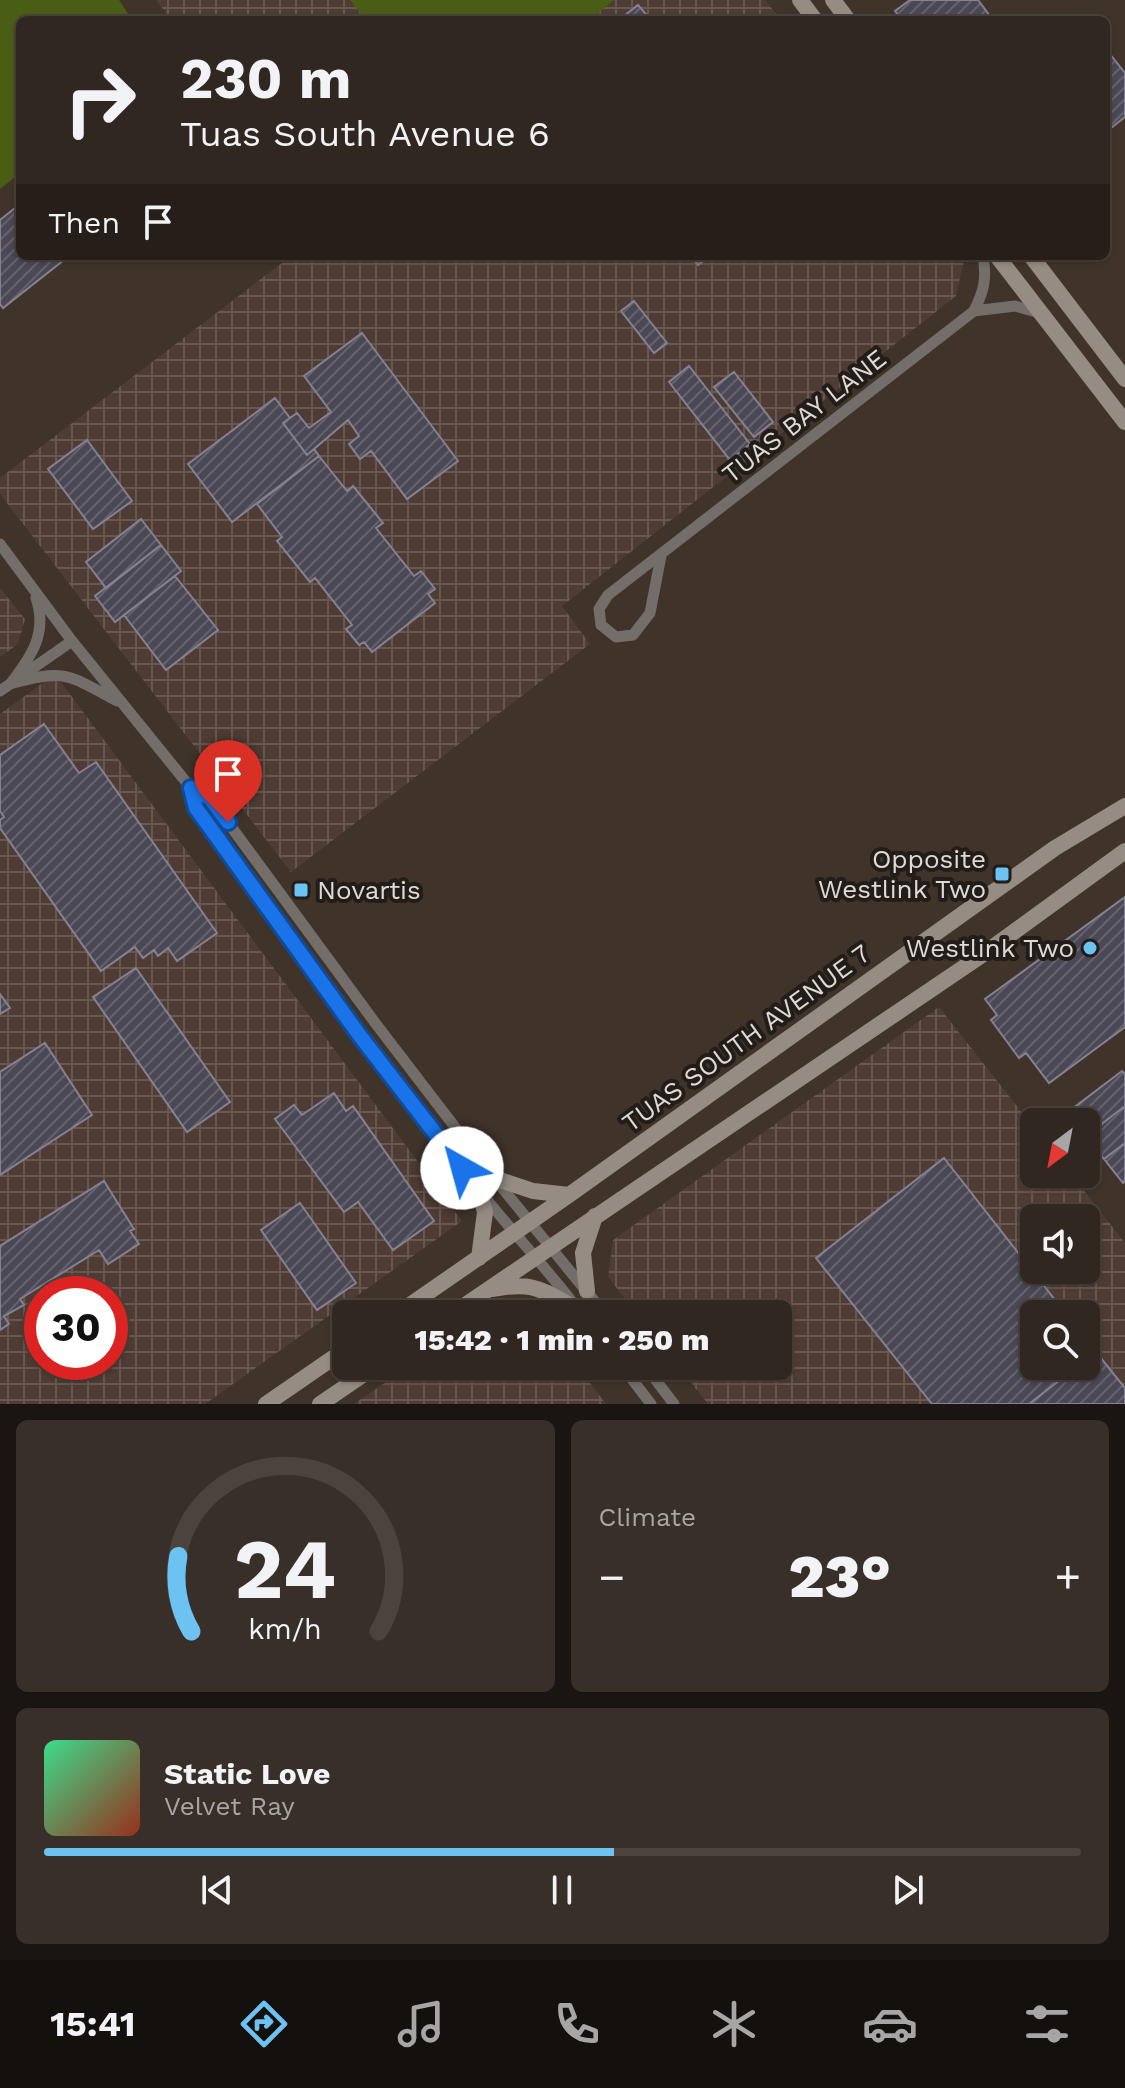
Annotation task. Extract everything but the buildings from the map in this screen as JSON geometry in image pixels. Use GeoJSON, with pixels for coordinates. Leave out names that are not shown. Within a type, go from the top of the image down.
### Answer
{"type":"FeatureCollection","features":[{"type":"Feature","properties":{"kind":"street"},"geometry":{"type":"LineString","coordinates":[[974,311],[984,290],[984,260]]}},
{"type":"Feature","properties":{"kind":"street"},"geometry":{"type":"LineString","coordinates":[[1000,260],[1125,422]]}},
{"type":"Feature","properties":{"kind":"street"},"geometry":{"type":"LineString","coordinates":[[1034,260],[1125,379]]}},
{"type":"Feature","properties":{"kind":"street"},"geometry":{"type":"LineString","coordinates":[[974,311],[1015,306],[1041,313]]}},
{"type":"Feature","properties":{"kind":"street","name":"TUAS BAY LANE"},"geometry":{"type":"LineString","coordinates":[[661,556],[650,613],[633,635],[616,637],[601,625],[599,609],[608,595],[974,311]]}},
{"type":"Feature","properties":{"kind":"street"},"geometry":{"type":"LineString","coordinates":[[0,544],[72,641],[191,788],[210,798],[376,1024],[494,1178],[594,1300]]}},
{"type":"Feature","properties":{"kind":"street"},"geometry":{"type":"LineString","coordinates":[[5,688],[31,657],[38,642],[41,612],[33,590]]}},
{"type":"Feature","properties":{"kind":"street"},"geometry":{"type":"LineString","coordinates":[[5,688],[72,641]]}},
{"type":"Feature","properties":{"kind":"street"},"geometry":{"type":"LineString","coordinates":[[5,688],[32,678],[63,674],[125,705]]}},
{"type":"Feature","properties":{"kind":"street"},"geometry":{"type":"LineString","coordinates":[[191,788],[196,808],[360,1036],[479,1190],[571,1300]]}},
{"type":"Feature","properties":{"kind":"street","name":"TUAS SOUTH AVENUE 7"},"geometry":{"type":"LineString","coordinates":[[418,1300],[1055,848],[1125,806]]}},
{"type":"Feature","properties":{"kind":"street"},"geometry":{"type":"LineString","coordinates":[[472,1300],[985,953],[1125,851]]}},
{"type":"Feature","properties":{"kind":"street"},"geometry":{"type":"LineString","coordinates":[[494,1178],[533,1191],[569,1195]]}},
{"type":"Feature","properties":{"kind":"street"},"geometry":{"type":"LineString","coordinates":[[479,1190],[485,1212],[479,1258]]}},
{"type":"Feature","properties":{"kind":"street"},"geometry":{"type":"LineString","coordinates":[[587,1291],[583,1253],[595,1216]]}},
{"type":"Feature","properties":{"kind":"street"},"geometry":{"type":"LineString","coordinates":[[486,1290],[520,1284],[558,1300]]}},
{"type":"Feature","properties":{"kind":"street"},"geometry":{"type":"LineString","coordinates":[[266,1404],[332,1359]]}},
{"type":"Feature","properties":{"kind":"street"},"geometry":{"type":"LineString","coordinates":[[320,1404],[355,1380]]}},
{"type":"Feature","properties":{"kind":"street"},"geometry":{"type":"LineString","coordinates":[[633,1380],[651,1404]]}},
{"type":"Feature","properties":{"kind":"street"},"geometry":{"type":"LineString","coordinates":[[656,1380],[674,1404]]}},
{"type":"Feature","properties":{"kind":"shaded area"},"geometry":{"type":"Polygon","coordinates":[[[156,0],[765,0],[778,16],[168,16],[156,0]]]}},
{"type":"Feature","properties":{"kind":"shaded area"},"geometry":{"type":"Polygon","coordinates":[[[286,260],[964,260],[956,296],[562,606],[590,644],[291,872],[0,494],[0,478],[286,260]]]}},
{"type":"Feature","properties":{"kind":"shaded area"},"geometry":{"type":"Polygon","coordinates":[[[0,588],[25,619],[18,644],[0,657],[0,588]]]}},
{"type":"Feature","properties":{"kind":"shaded area"},"geometry":{"type":"Polygon","coordinates":[[[55,674],[462,1221],[351,1300],[332,1300],[332,1314],[205,1404],[0,1404],[0,714],[55,674]]]}},
{"type":"Feature","properties":{"kind":"shaded area"},"geometry":{"type":"Polygon","coordinates":[[[939,1007],[1020,1110],[1020,1188],[1082,1188],[1094,1204],[1020,1204],[1020,1284],[1100,1284],[1100,1211],[1125,1243],[1125,1404],[708,1404],[689,1380],[792,1380],[792,1300],[626,1300],[608,1277],[613,1240],[939,1007]]]}},
{"type":"Feature","properties":{"kind":"shaded area"},"geometry":{"type":"Polygon","coordinates":[[[389,1380],[588,1380],[606,1404],[354,1404],[389,1380]]]}},
{"type":"Feature","properties":{"kind":"green space"},"geometry":{"type":"Polygon","coordinates":[[[0,0],[119,0],[129,16],[16,16],[16,176],[0,189],[0,0]]]}},
{"type":"Feature","properties":{"kind":"green space"},"geometry":{"type":"Polygon","coordinates":[[[350,0],[614,0],[595,16],[363,16],[350,0]]]}},
{"type":"Feature","properties":{"kind":"place","name":"Opposite Westlink Two"},"geometry":{"type":"Point","coordinates":[1002,874]}},
{"type":"Feature","properties":{"kind":"place","name":"Novartis"},"geometry":{"type":"Point","coordinates":[301,890]}},
{"type":"Feature","properties":{"kind":"place","name":"Westlink Two"},"geometry":{"type":"Point","coordinates":[1090,948]}},
{"type":"Feature","properties":{"kind":"route"},"geometry":{"type":"LineString","coordinates":[[228,822],[210,798],[191,788],[196,808],[360,1036],[462,1168]]}}]}
